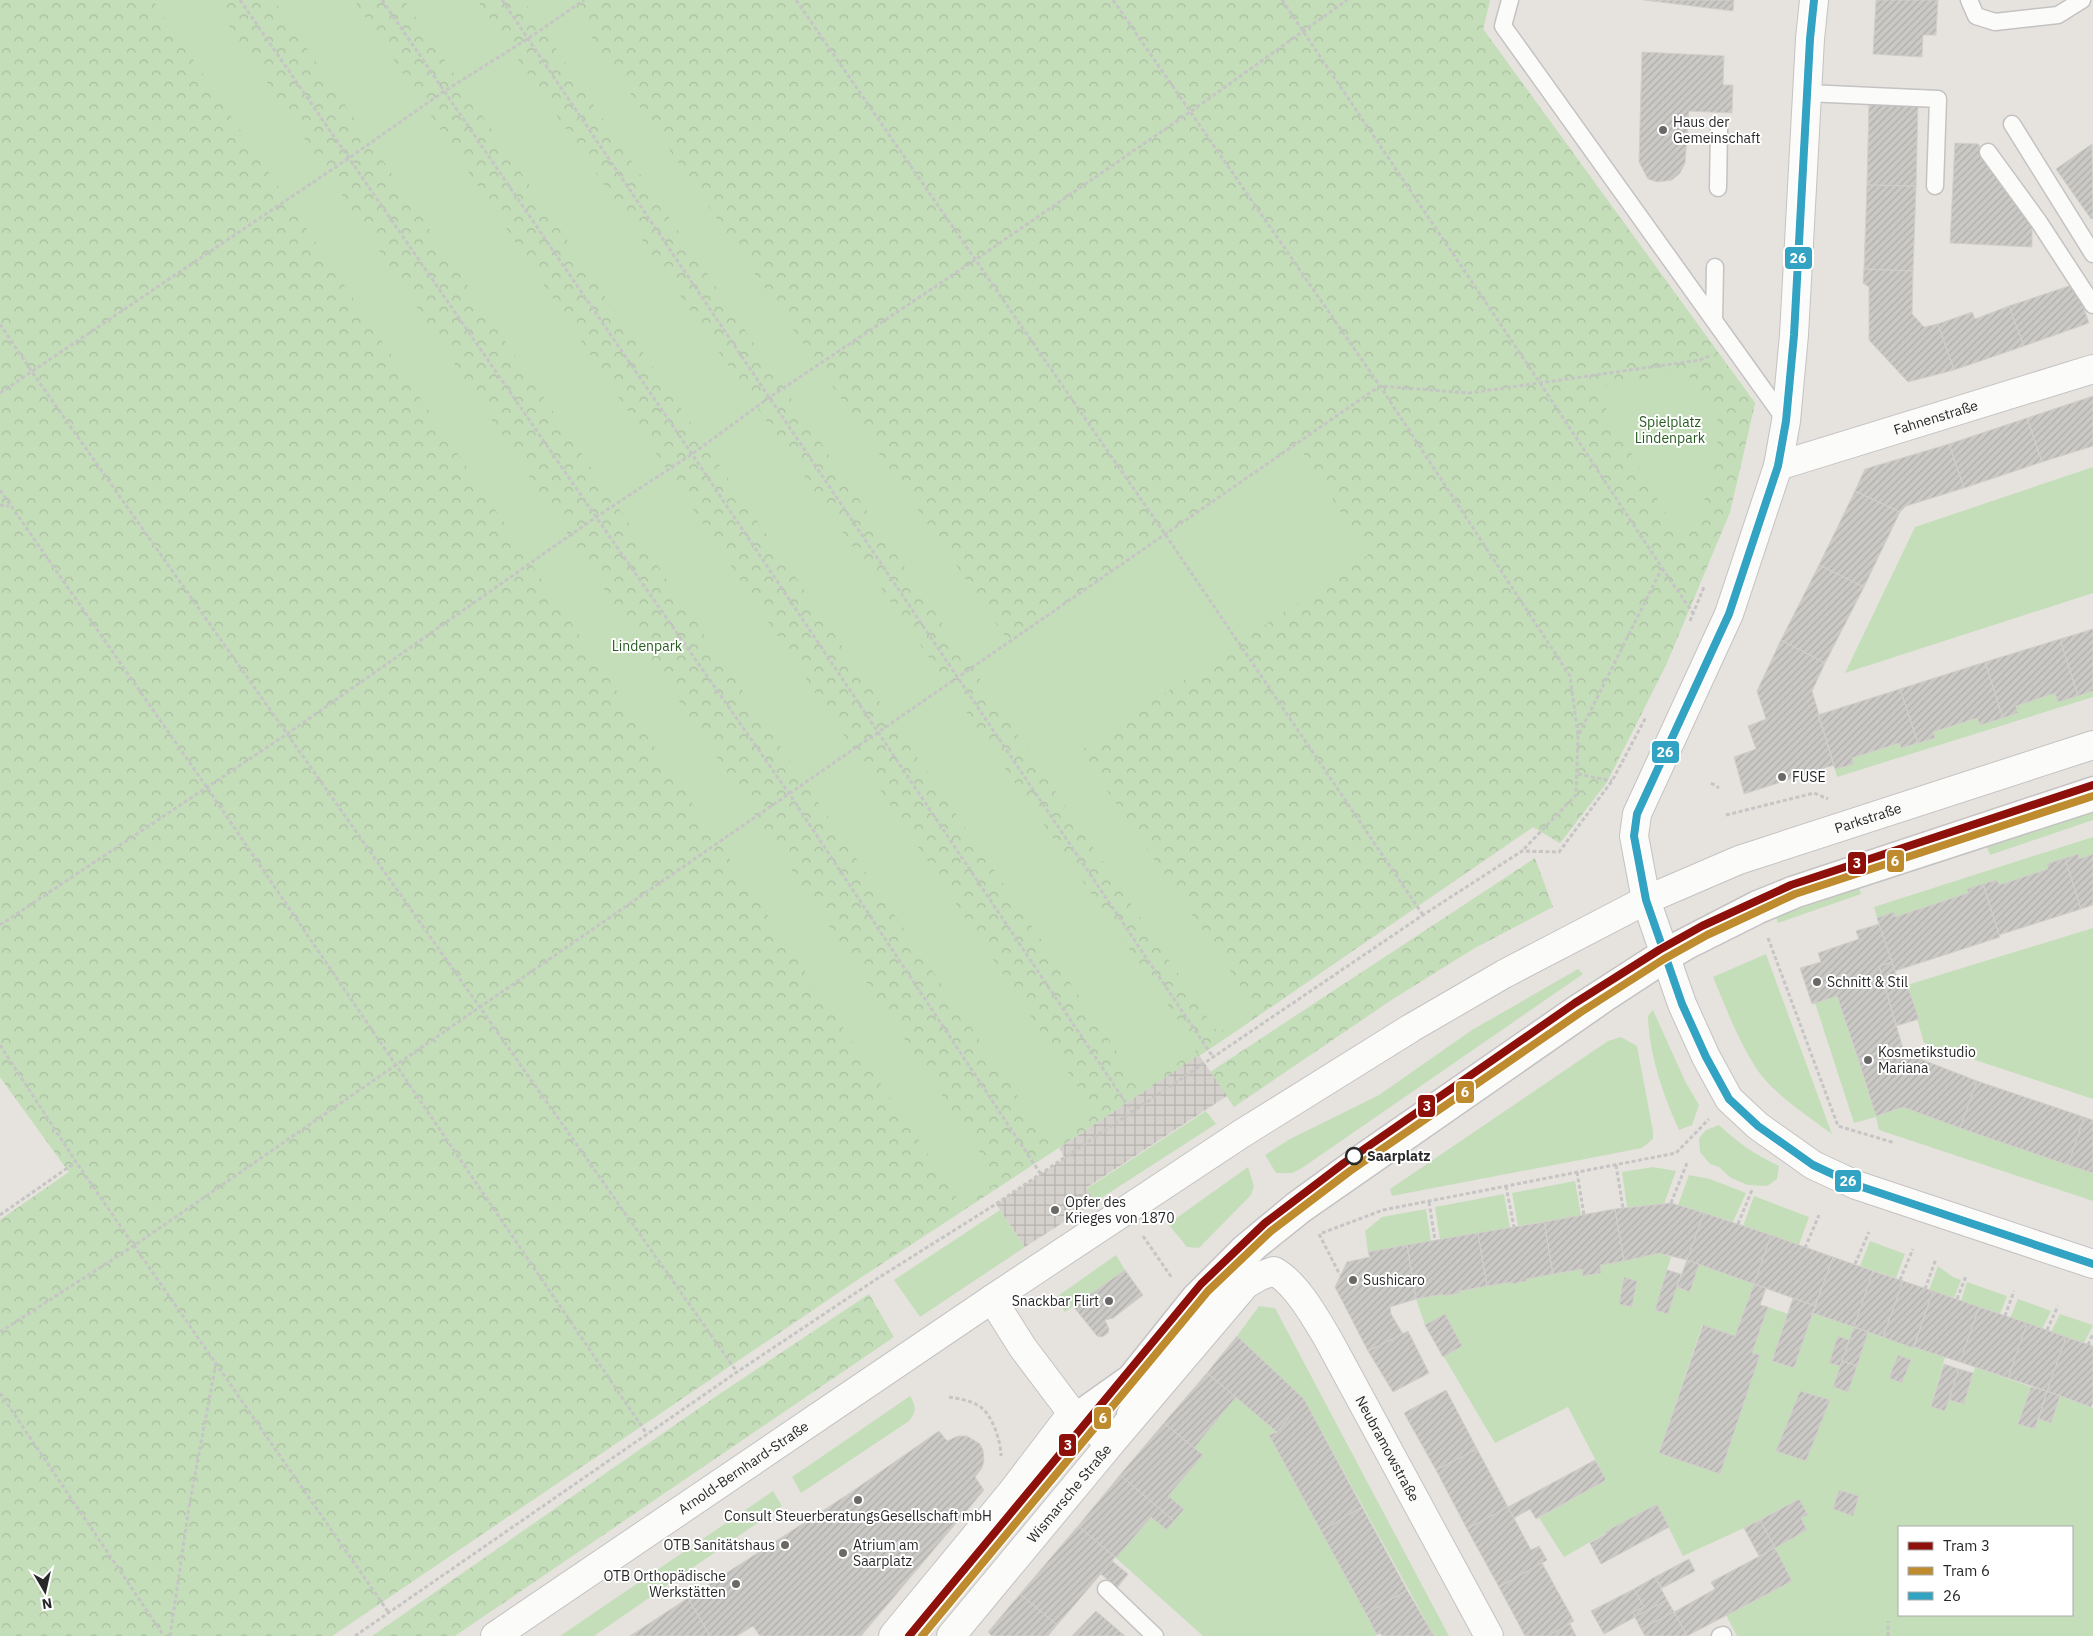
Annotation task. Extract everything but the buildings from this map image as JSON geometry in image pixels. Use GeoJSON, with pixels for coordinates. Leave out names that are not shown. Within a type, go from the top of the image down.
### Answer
{"type":"FeatureCollection","features":[{"type":"Feature","properties":{"kind":"street"},"geometry":{"type":"LineString","coordinates":[[1814,0],[1807,92],[1794,335],[1786,421],[1778,466],[1729,614],[1637,814],[1634,836],[1646,900],[1682,1004],[1706,1057],[1729,1099],[1758,1126],[1813,1165],[1856,1185],[2093,1264]]}},
{"type":"Feature","properties":{"kind":"street","name":"Fahnenstraße"},"geometry":{"type":"LineString","coordinates":[[1778,466],[2093,369]]}},
{"type":"Feature","properties":{"kind":"street","name":"Parkstraße"},"geometry":{"type":"LineString","coordinates":[[1646,900],[1746,858],[2093,745]]}},
{"type":"Feature","properties":{"kind":"street"},"geometry":{"type":"LineString","coordinates":[[1110,1443],[1072,1413],[1023,1348],[992,1300],[1249,1130],[1411,1028],[1504,974],[1646,900]]}},
{"type":"Feature","properties":{"kind":"street","name":"Wismarsche Straße"},"geometry":{"type":"LineString","coordinates":[[950,1636],[1110,1443],[1246,1284],[1274,1271]]}},
{"type":"Feature","properties":{"kind":"street","name":"Neubramowstraße"},"geometry":{"type":"LineString","coordinates":[[1274,1271],[1281,1275],[1310,1309],[1328,1339],[1489,1636]]}},
{"type":"Feature","properties":{"kind":"street","name":"Arnold-Bernhard-Straße"},"geometry":{"type":"LineString","coordinates":[[495,1636],[992,1300]]}},
{"type":"Feature","properties":{"kind":"street"},"geometry":{"type":"LineString","coordinates":[[893,1636],[1011,1493],[1072,1413]]}},
{"type":"Feature","properties":{"kind":"lane"},"geometry":{"type":"LineString","coordinates":[[1510,0],[1503,26],[1786,421]]}},
{"type":"Feature","properties":{"kind":"lane"},"geometry":{"type":"LineString","coordinates":[[1969,0],[1976,16],[1995,22],[2058,15],[2082,0]]}},
{"type":"Feature","properties":{"kind":"lane"},"geometry":{"type":"LineString","coordinates":[[1807,92],[1938,99],[1935,186]]}},
{"type":"Feature","properties":{"kind":"lane"},"geometry":{"type":"LineString","coordinates":[[2012,124],[2093,254]]}},
{"type":"Feature","properties":{"kind":"lane"},"geometry":{"type":"LineString","coordinates":[[1718,188],[1719,129]]}},
{"type":"Feature","properties":{"kind":"lane"},"geometry":{"type":"LineString","coordinates":[[1988,152],[2039,222],[2093,305]]}},
{"type":"Feature","properties":{"kind":"lane"},"geometry":{"type":"LineString","coordinates":[[1714,320],[1715,267]]}},
{"type":"Feature","properties":{"kind":"lane"},"geometry":{"type":"LineString","coordinates":[[1072,1413],[1127,1374],[1191,1294],[1240,1245],[1293,1201],[1354,1156],[1573,1005],[1666,955],[1754,900],[1791,884],[2093,785]]}},
{"type":"Feature","properties":{"kind":"lane"},"geometry":{"type":"LineString","coordinates":[[1110,1443],[1140,1383],[1204,1305],[1259,1250],[1312,1209],[1603,1006],[1666,955],[1690,950],[1760,915],[1798,899],[2093,803]]}},
{"type":"Feature","properties":{"kind":"lane"},"geometry":{"type":"LineString","coordinates":[[1106,1589],[1155,1636]]}},
{"type":"Feature","properties":{"kind":"path"},"geometry":{"type":"LineString","coordinates":[[240,0],[788,792],[1040,1173]]}},
{"type":"Feature","properties":{"kind":"path"},"geometry":{"type":"LineString","coordinates":[[382,0],[443,92],[692,454],[1132,1112]]}},
{"type":"Feature","properties":{"kind":"path"},"geometry":{"type":"LineString","coordinates":[[502,0],[1213,1057]]}},
{"type":"Feature","properties":{"kind":"path"},"geometry":{"type":"LineString","coordinates":[[0,393],[349,158],[443,92],[529,38],[584,0]]}},
{"type":"Feature","properties":{"kind":"path"},"geometry":{"type":"LineString","coordinates":[[796,0],[1165,534],[1423,915]]}},
{"type":"Feature","properties":{"kind":"path"},"geometry":{"type":"LineString","coordinates":[[355,1636],[738,1372],[1132,1112],[1423,915],[1522,851],[1576,796],[1578,736],[1570,676],[1380,386],[1113,0]]}},
{"type":"Feature","properties":{"kind":"path"},"geometry":{"type":"LineString","coordinates":[[1282,0],[1693,613]]}},
{"type":"Feature","properties":{"kind":"path"},"geometry":{"type":"LineString","coordinates":[[0,925],[208,789],[596,517],[692,454],[770,397],[975,260],[1190,112],[1347,0]]}},
{"type":"Feature","properties":{"kind":"path"},"geometry":{"type":"LineString","coordinates":[[0,324],[738,1372]]}},
{"type":"Feature","properties":{"kind":"path"},"geometry":{"type":"LineString","coordinates":[[0,1332],[134,1245],[788,792],[879,733],[1380,386],[1470,393],[1700,360],[1733,346]]}},
{"type":"Feature","properties":{"kind":"path"},"geometry":{"type":"LineString","coordinates":[[0,490],[208,789],[648,1434]]}},
{"type":"Feature","properties":{"kind":"path"},"geometry":{"type":"LineString","coordinates":[[0,505],[10,506]]}},
{"type":"Feature","properties":{"kind":"path"},"geometry":{"type":"LineString","coordinates":[[1578,736],[1662,568]]}},
{"type":"Feature","properties":{"kind":"path"},"geometry":{"type":"LineString","coordinates":[[1689,622],[1704,586]]}},
{"type":"Feature","properties":{"kind":"path"},"geometry":{"type":"LineString","coordinates":[[1522,851],[1559,852],[1612,781],[1650,709]]}},
{"type":"Feature","properties":{"kind":"path"},"geometry":{"type":"LineString","coordinates":[[1578,774],[1612,781]]}},
{"type":"Feature","properties":{"kind":"path"},"geometry":{"type":"LineString","coordinates":[[1711,782],[1719,788]]}},
{"type":"Feature","properties":{"kind":"path"},"geometry":{"type":"LineString","coordinates":[[1726,815],[1814,793],[1831,800]]}},
{"type":"Feature","properties":{"kind":"path"},"geometry":{"type":"LineString","coordinates":[[1768,939],[1838,1126],[1895,1143]]}},
{"type":"Feature","properties":{"kind":"path"},"geometry":{"type":"LineString","coordinates":[[0,1046],[76,1162],[389,1613]]}},
{"type":"Feature","properties":{"kind":"path"},"geometry":{"type":"LineString","coordinates":[[1340,1275],[1320,1234],[1383,1210],[1676,1154],[1729,1099]]}},
{"type":"Feature","properties":{"kind":"path"},"geometry":{"type":"LineString","coordinates":[[0,1214],[76,1162]]}},
{"type":"Feature","properties":{"kind":"path"},"geometry":{"type":"LineString","coordinates":[[1671,1203],[1687,1163]]}},
{"type":"Feature","properties":{"kind":"path"},"geometry":{"type":"LineString","coordinates":[[1616,1164],[1622,1208]]}},
{"type":"Feature","properties":{"kind":"path"},"geometry":{"type":"LineString","coordinates":[[1577,1172],[1584,1215]]}},
{"type":"Feature","properties":{"kind":"path"},"geometry":{"type":"LineString","coordinates":[[1506,1186],[1514,1227]]}},
{"type":"Feature","properties":{"kind":"path"},"geometry":{"type":"LineString","coordinates":[[1738,1224],[1752,1190]]}},
{"type":"Feature","properties":{"kind":"path"},"geometry":{"type":"LineString","coordinates":[[1429,1202],[1435,1240]]}},
{"type":"Feature","properties":{"kind":"path"},"geometry":{"type":"LineString","coordinates":[[1806,1248],[1819,1215]]}},
{"type":"Feature","properties":{"kind":"path"},"geometry":{"type":"LineString","coordinates":[[1855,1264],[1869,1232]]}},
{"type":"Feature","properties":{"kind":"path"},"geometry":{"type":"LineString","coordinates":[[1143,1236],[1176,1285]]}},
{"type":"Feature","properties":{"kind":"path"},"geometry":{"type":"LineString","coordinates":[[1900,1280],[1913,1249]]}},
{"type":"Feature","properties":{"kind":"path"},"geometry":{"type":"LineString","coordinates":[[1925,1289],[1936,1259]]}},
{"type":"Feature","properties":{"kind":"path"},"geometry":{"type":"LineString","coordinates":[[1957,1300],[1966,1276]]}},
{"type":"Feature","properties":{"kind":"path"},"geometry":{"type":"LineString","coordinates":[[2004,1316],[2014,1292]]}},
{"type":"Feature","properties":{"kind":"path"},"geometry":{"type":"LineString","coordinates":[[2047,1330],[2058,1306]]}},
{"type":"Feature","properties":{"kind":"path"},"geometry":{"type":"LineString","coordinates":[[2088,1344],[2093,1333]]}},
{"type":"Feature","properties":{"kind":"path"},"geometry":{"type":"LineString","coordinates":[[170,1636],[189,1507],[216,1363]]}},
{"type":"Feature","properties":{"kind":"path"},"geometry":{"type":"LineString","coordinates":[[0,1393],[164,1636]]}},
{"type":"Feature","properties":{"kind":"path"},"geometry":{"type":"LineString","coordinates":[[950,1398],[968,1401],[983,1409],[998,1436],[1001,1447],[1001,1463]]}},
{"type":"Feature","properties":{"kind":"path"},"geometry":{"type":"LineString","coordinates":[[1888,1621],[1888,1636]]}},
{"type":"Feature","properties":{"kind":"green space","name":"Lindenpark"},"geometry":{"type":"Polygon","coordinates":[[[0,0],[1490,0],[1483,29],[1755,403],[1730,512],[1666,665],[1607,782],[1560,843],[1533,827],[1223,1040],[857,1280],[332,1636],[0,1636],[0,1220],[69,1172],[0,1077],[0,0]]]}},
{"type":"Feature","properties":{"kind":"green space","name":"Lindenpark"},"geometry":{"type":"Polygon","coordinates":[[[0,0],[153,0],[962,1205],[999,1181],[212,0],[274,0],[1050,1144],[1096,1114],[354,0],[404,0],[1141,1087],[1198,1049],[477,0],[523,0],[1218,1033],[1255,1007],[1080,751],[1368,555],[1297,443],[1009,642],[566,0],[1490,0],[1483,29],[1755,403],[1730,512],[1666,665],[1607,782],[1560,843],[1533,827],[1223,1040],[857,1280],[332,1636],[0,1636],[0,1220],[69,1172],[0,1077],[0,0]],[[1686,371],[1594,388],[1678,535],[1690,530],[1712,484],[1720,424],[1686,371]]]}},
{"type":"Feature","properties":{"kind":"green space"},"geometry":{"type":"Polygon","coordinates":[[[2093,467],[2093,593],[1845,673],[1915,527],[2093,467]]]}},
{"type":"Feature","properties":{"kind":"green space"},"geometry":{"type":"Polygon","coordinates":[[[2093,691],[2093,697],[1837,777],[1835,769],[1854,764],[1852,758],[1899,743],[1901,748],[1935,738],[1933,732],[1977,718],[1980,725],[2018,713],[2016,706],[2055,693],[2078,696],[2093,691]]]}},
{"type":"Feature","properties":{"kind":"green space"},"geometry":{"type":"Polygon","coordinates":[[[2093,811],[2093,820],[1990,855],[1987,847],[2093,811]]]}},
{"type":"Feature","properties":{"kind":"green space"},"geometry":{"type":"Polygon","coordinates":[[[2093,837],[2093,854],[2079,859],[2078,854],[2047,864],[2048,869],[1999,885],[1997,880],[1967,889],[1968,893],[1895,917],[1894,912],[1877,918],[1874,907],[2093,837]]]}},
{"type":"Feature","properties":{"kind":"green space"},"geometry":{"type":"Polygon","coordinates":[[[1535,858],[1553,907],[1475,948],[1393,999],[1234,1107],[1210,1072],[1535,858]]]}},
{"type":"Feature","properties":{"kind":"green space"},"geometry":{"type":"Polygon","coordinates":[[[1859,888],[1861,894],[1778,923],[1776,917],[1859,888]]]}},
{"type":"Feature","properties":{"kind":"green space"},"geometry":{"type":"Polygon","coordinates":[[[2093,928],[2093,1099],[1924,1043],[1907,985],[2093,928]]]}},
{"type":"Feature","properties":{"kind":"green space"},"geometry":{"type":"Polygon","coordinates":[[[1766,954],[1832,1134],[1791,1104],[1763,1078],[1733,1024],[1713,977],[1766,954]]]}},
{"type":"Feature","properties":{"kind":"green space"},"geometry":{"type":"Polygon","coordinates":[[[1578,969],[1583,974],[1302,1168],[1292,1173],[1276,1173],[1265,1155],[1290,1139],[1379,1095],[1472,1030],[1578,969]]]}},
{"type":"Feature","properties":{"kind":"green space"},"geometry":{"type":"Polygon","coordinates":[[[1837,996],[1876,1116],[1903,1107],[2093,1173],[2093,1201],[1879,1130],[1876,1117],[1854,1123],[1815,1003],[1837,996]]]}},
{"type":"Feature","properties":{"kind":"green space"},"geometry":{"type":"Polygon","coordinates":[[[1653,1010],[1685,1081],[1699,1105],[1692,1125],[1679,1130],[1662,1089],[1654,1060],[1648,1016],[1653,1010]]]}},
{"type":"Feature","properties":{"kind":"green space"},"geometry":{"type":"Polygon","coordinates":[[[1621,1037],[1637,1046],[1653,1131],[1653,1139],[1642,1148],[1392,1196],[1390,1189],[1608,1041],[1621,1037]]]}},
{"type":"Feature","properties":{"kind":"green space"},"geometry":{"type":"Polygon","coordinates":[[[1206,1111],[1216,1124],[1095,1202],[1086,1189],[1206,1111]]]}},
{"type":"Feature","properties":{"kind":"green space"},"geometry":{"type":"Polygon","coordinates":[[[1719,1125],[1748,1148],[1779,1166],[1777,1179],[1767,1186],[1748,1185],[1731,1178],[1719,1167],[1710,1164],[1700,1152],[1699,1138],[1706,1130],[1719,1125]]]}},
{"type":"Feature","properties":{"kind":"green space"},"geometry":{"type":"Polygon","coordinates":[[[1248,1167],[1254,1186],[1251,1195],[1199,1248],[1187,1247],[1168,1224],[1248,1167]]]}},
{"type":"Feature","properties":{"kind":"green space"},"geometry":{"type":"Polygon","coordinates":[[[1653,1167],[1676,1171],[1664,1204],[1627,1207],[1622,1172],[1653,1167]]]}},
{"type":"Feature","properties":{"kind":"green space"},"geometry":{"type":"Polygon","coordinates":[[[1689,1175],[1710,1179],[1746,1193],[1733,1222],[1678,1205],[1689,1175]]]}},
{"type":"Feature","properties":{"kind":"green space"},"geometry":{"type":"Polygon","coordinates":[[[1575,1181],[1581,1215],[1518,1226],[1512,1193],[1575,1181]]]}},
{"type":"Feature","properties":{"kind":"green space"},"geometry":{"type":"Polygon","coordinates":[[[1504,1194],[1510,1228],[1440,1240],[1435,1207],[1504,1194]]]}},
{"type":"Feature","properties":{"kind":"green space"},"geometry":{"type":"Polygon","coordinates":[[[1754,1196],[1809,1217],[1799,1245],[1743,1226],[1754,1196]]]}},
{"type":"Feature","properties":{"kind":"green space"},"geometry":{"type":"Polygon","coordinates":[[[1426,1209],[1431,1241],[1368,1252],[1365,1231],[1382,1217],[1426,1209]]]}},
{"type":"Feature","properties":{"kind":"green space"},"geometry":{"type":"Polygon","coordinates":[[[1000,1210],[1025,1247],[920,1317],[894,1280],[1000,1210]]]}},
{"type":"Feature","properties":{"kind":"green space"},"geometry":{"type":"Polygon","coordinates":[[[1870,1241],[1905,1254],[1896,1278],[1860,1266],[1870,1241]]]}},
{"type":"Feature","properties":{"kind":"green space"},"geometry":{"type":"Polygon","coordinates":[[[1659,1253],[1671,1257],[1655,1310],[1668,1314],[1677,1287],[1690,1292],[1699,1264],[1754,1284],[1735,1336],[1702,1325],[1659,1453],[1759,1355],[1752,1353],[1768,1307],[1788,1314],[1772,1361],[1793,1368],[1813,1313],[1945,1357],[1931,1407],[1945,1411],[1949,1400],[1964,1404],[1975,1367],[2031,1387],[2018,1423],[2035,1429],[2039,1419],[2051,1423],[2060,1396],[2093,1408],[2093,1636],[1737,1636],[1726,1615],[1792,1581],[1775,1548],[1807,1530],[1801,1518],[1807,1515],[1799,1499],[1744,1528],[1683,1556],[1657,1504],[1564,1557],[1539,1518],[1606,1480],[1568,1407],[1495,1443],[1425,1325],[1416,1299],[1443,1294],[1444,1296],[1459,1293],[1459,1291],[1511,1282],[1511,1284],[1526,1281],[1526,1279],[1582,1269],[1583,1276],[1601,1273],[1600,1265],[1659,1253]]]}},
{"type":"Feature","properties":{"kind":"green space"},"geometry":{"type":"Polygon","coordinates":[[[1116,1255],[1125,1270],[1065,1312],[1055,1298],[1116,1255]]]}},
{"type":"Feature","properties":{"kind":"green space"},"geometry":{"type":"Polygon","coordinates":[[[1938,1266],[1953,1277],[1961,1280],[1954,1298],[1929,1290],[1938,1266]]]}},
{"type":"Feature","properties":{"kind":"green space"},"geometry":{"type":"Polygon","coordinates":[[[1967,1282],[2007,1296],[2000,1314],[1961,1301],[1967,1282]]]}},
{"type":"Feature","properties":{"kind":"green space"},"geometry":{"type":"Polygon","coordinates":[[[869,1294],[894,1337],[455,1636],[372,1636],[718,1395],[869,1294]]]}},
{"type":"Feature","properties":{"kind":"green space"},"geometry":{"type":"Polygon","coordinates":[[[2018,1299],[2051,1311],[2042,1329],[2010,1318],[2018,1299]]]}},
{"type":"Feature","properties":{"kind":"green space"},"geometry":{"type":"Polygon","coordinates":[[[1259,1306],[1275,1308],[1449,1636],[1434,1636],[1304,1399],[1237,1336],[1259,1306]]]}},
{"type":"Feature","properties":{"kind":"green space"},"geometry":{"type":"Polygon","coordinates":[[[2060,1314],[2093,1325],[2084,1343],[2051,1332],[2060,1314]]]}},
{"type":"Feature","properties":{"kind":"green space"},"geometry":{"type":"Polygon","coordinates":[[[910,1396],[915,1408],[909,1421],[801,1493],[792,1477],[910,1396]]]}},
{"type":"Feature","properties":{"kind":"green space"},"geometry":{"type":"Polygon","coordinates":[[[1236,1397],[1277,1432],[1270,1435],[1377,1635],[1203,1636],[1116,1558],[1151,1517],[1167,1530],[1184,1509],[1168,1496],[1203,1455],[1194,1448],[1236,1397]]]}},
{"type":"Feature","properties":{"kind":"green space"},"geometry":{"type":"Polygon","coordinates":[[[773,1491],[782,1506],[594,1636],[560,1636],[773,1491]]]}},
{"type":"Feature","properties":{"kind":"shaded area"},"geometry":{"type":"Polygon","coordinates":[[[1199,1055],[1227,1096],[1086,1188],[1095,1202],[1025,1247],[996,1204],[1065,1158],[1059,1148],[1199,1055]]]}},
{"type":"Feature","properties":{"kind":"tram line","name":"3"},"geometry":{"type":"LineString","coordinates":[[909,1636],[1201,1284],[1265,1223],[1344,1163],[1575,1003],[1659,950],[1702,926],[1791,885],[2093,785]]}},
{"type":"Feature","properties":{"kind":"tram line","name":"6"},"geometry":{"type":"LineString","coordinates":[[922,1636],[1208,1291],[1271,1231],[1350,1171],[1581,1012],[1664,959],[1707,935],[1795,894],[2093,796]]}},
{"type":"Feature","properties":{"kind":"transit line","name":"26"},"geometry":{"type":"LineString","coordinates":[[1814,0],[1810,39],[1794,335],[1786,421],[1778,466],[1729,614],[1637,814],[1634,836],[1646,900],[1682,1004],[1706,1057],[1729,1099],[1758,1126],[1813,1165],[1856,1185],[2093,1264]]}},
{"type":"Feature","properties":{"kind":"place","name":"Haus der Gemeinschaft"},"geometry":{"type":"Point","coordinates":[1663,130]}},
{"type":"Feature","properties":{"kind":"place","name":"FUSE"},"geometry":{"type":"Point","coordinates":[1782,777]}},
{"type":"Feature","properties":{"kind":"place","name":"Schnitt & Stil"},"geometry":{"type":"Point","coordinates":[1817,982]}},
{"type":"Feature","properties":{"kind":"place","name":"Kosmetikstudio Mariana"},"geometry":{"type":"Point","coordinates":[1868,1060]}},
{"type":"Feature","properties":{"kind":"place","name":"Saarplatz"},"geometry":{"type":"Point","coordinates":[1354,1156]}},
{"type":"Feature","properties":{"kind":"place","name":"Opfer des Krieges von 1870"},"geometry":{"type":"Point","coordinates":[1055,1210]}},
{"type":"Feature","properties":{"kind":"place","name":"Sushicaro"},"geometry":{"type":"Point","coordinates":[1353,1280]}},
{"type":"Feature","properties":{"kind":"place","name":"Snackbar Flirt"},"geometry":{"type":"Point","coordinates":[1109,1301]}},
{"type":"Feature","properties":{"kind":"place","name":"Consult SteuerberatungsGesellschaft mbH"},"geometry":{"type":"Point","coordinates":[858,1500]}},
{"type":"Feature","properties":{"kind":"place","name":"OTB Sanitätshaus"},"geometry":{"type":"Point","coordinates":[785,1545]}},
{"type":"Feature","properties":{"kind":"place","name":"Atrium am Saarplatz"},"geometry":{"type":"Point","coordinates":[843,1553]}},
{"type":"Feature","properties":{"kind":"place","name":"OTB Orthopädische Werkstätten"},"geometry":{"type":"Point","coordinates":[736,1584]}},
{"type":"Feature","properties":{"kind":"park label","name":"Spielplatz Lindenpark"},"geometry":{"type":"Point","coordinates":[1670,430]}}]}
